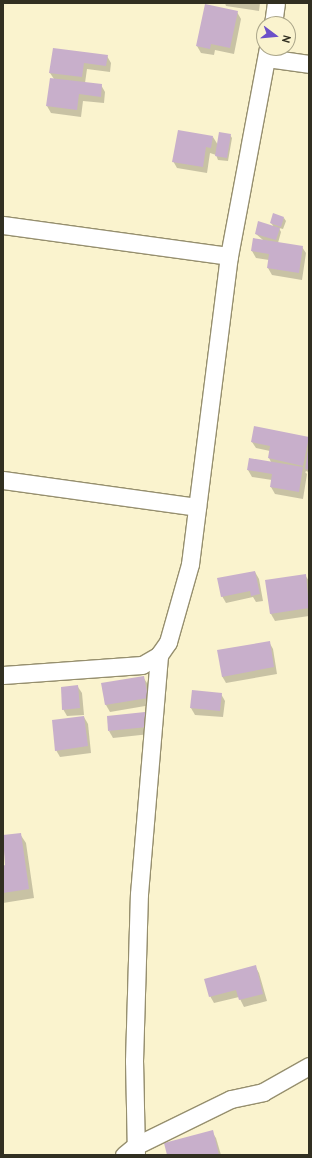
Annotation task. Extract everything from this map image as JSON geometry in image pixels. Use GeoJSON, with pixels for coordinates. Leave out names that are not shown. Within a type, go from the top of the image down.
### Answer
{"type":"FeatureCollection","features":[{"type":"Feature","properties":{"kind":"street"},"geometry":{"type":"LineString","coordinates":[[274,16],[276,3]]}},
{"type":"Feature","properties":{"kind":"street"},"geometry":{"type":"LineString","coordinates":[[3,674],[142,665],[159,655],[168,642],[190,564],[229,256],[267,56]]}},
{"type":"Feature","properties":{"kind":"street"},"geometry":{"type":"LineString","coordinates":[[279,56],[309,64]]}},
{"type":"Feature","properties":{"kind":"street"},"geometry":{"type":"LineString","coordinates":[[3,225],[229,256]]}},
{"type":"Feature","properties":{"kind":"street"},"geometry":{"type":"LineString","coordinates":[[3,480],[197,507]]}},
{"type":"Feature","properties":{"kind":"street"},"geometry":{"type":"LineString","coordinates":[[159,655],[139,894],[132,1152],[231,1099],[263,1092],[309,1066]]}},
{"type":"Feature","properties":{"kind":"building"},"geometry":{"type":"Polygon","coordinates":[[[205,4],[238,11],[230,48],[211,44],[210,49],[196,46],[205,4]]]}},
{"type":"Feature","properties":{"kind":"building"},"geometry":{"type":"Polygon","coordinates":[[[53,48],[108,55],[106,66],[84,63],[82,77],[49,73],[53,48]]]}},
{"type":"Feature","properties":{"kind":"building"},"geometry":{"type":"Polygon","coordinates":[[[50,78],[102,84],[101,97],[79,94],[77,110],[46,106],[50,78]]]}},
{"type":"Feature","properties":{"kind":"building"},"geometry":{"type":"Polygon","coordinates":[[[178,130],[213,136],[211,148],[206,147],[203,167],[172,162],[178,130]]]}},
{"type":"Feature","properties":{"kind":"building"},"geometry":{"type":"Polygon","coordinates":[[[219,132],[231,134],[227,158],[215,156],[219,132]]]}},
{"type":"Feature","properties":{"kind":"building"},"geometry":{"type":"Polygon","coordinates":[[[273,213],[284,217],[281,227],[270,223],[273,213]]]}},
{"type":"Feature","properties":{"kind":"building"},"geometry":{"type":"Polygon","coordinates":[[[258,221],[280,228],[276,240],[255,234],[258,221]]]}},
{"type":"Feature","properties":{"kind":"building"},"geometry":{"type":"Polygon","coordinates":[[[253,238],[303,246],[299,273],[267,268],[269,254],[251,251],[253,238]]]}},
{"type":"Feature","properties":{"kind":"building"},"geometry":{"type":"Polygon","coordinates":[[[254,426],[309,437],[303,466],[268,458],[270,446],[251,442],[254,426]]]}},
{"type":"Feature","properties":{"kind":"building"},"geometry":{"type":"Polygon","coordinates":[[[309,450],[309,470],[305,469],[309,450]]]}},
{"type":"Feature","properties":{"kind":"building"},"geometry":{"type":"Polygon","coordinates":[[[249,458],[303,467],[299,492],[270,487],[272,474],[247,470],[249,458]]]}},
{"type":"Feature","properties":{"kind":"building"},"geometry":{"type":"Polygon","coordinates":[[[255,571],[260,594],[251,596],[250,591],[221,597],[217,578],[255,571]]]}},
{"type":"Feature","properties":{"kind":"building"},"geometry":{"type":"Polygon","coordinates":[[[306,574],[309,608],[270,614],[265,580],[306,574]]]}},
{"type":"Feature","properties":{"kind":"building"},"geometry":{"type":"Polygon","coordinates":[[[270,641],[274,667],[222,677],[217,650],[270,641]]]}},
{"type":"Feature","properties":{"kind":"building"},"geometry":{"type":"Polygon","coordinates":[[[144,676],[148,698],[105,705],[101,683],[144,676]]]}},
{"type":"Feature","properties":{"kind":"building"},"geometry":{"type":"Polygon","coordinates":[[[78,685],[80,708],[62,710],[61,687],[78,685]]]}},
{"type":"Feature","properties":{"kind":"building"},"geometry":{"type":"Polygon","coordinates":[[[192,690],[222,693],[220,711],[190,708],[192,690]]]}},
{"type":"Feature","properties":{"kind":"building"},"geometry":{"type":"Polygon","coordinates":[[[145,712],[147,727],[108,731],[107,716],[145,712]]]}},
{"type":"Feature","properties":{"kind":"building"},"geometry":{"type":"Polygon","coordinates":[[[84,716],[88,746],[55,751],[52,720],[84,716]]]}},
{"type":"Feature","properties":{"kind":"building"},"geometry":{"type":"Polygon","coordinates":[[[21,833],[29,889],[3,893],[3,866],[5,865],[3,835],[21,833]]]}},
{"type":"Feature","properties":{"kind":"building"},"geometry":{"type":"Polygon","coordinates":[[[256,965],[263,994],[239,1000],[236,990],[209,997],[204,979],[256,965]]]}},
{"type":"Feature","properties":{"kind":"building"},"geometry":{"type":"Polygon","coordinates":[[[213,1130],[219,1155],[167,1155],[164,1143],[213,1130]]]}}]}
